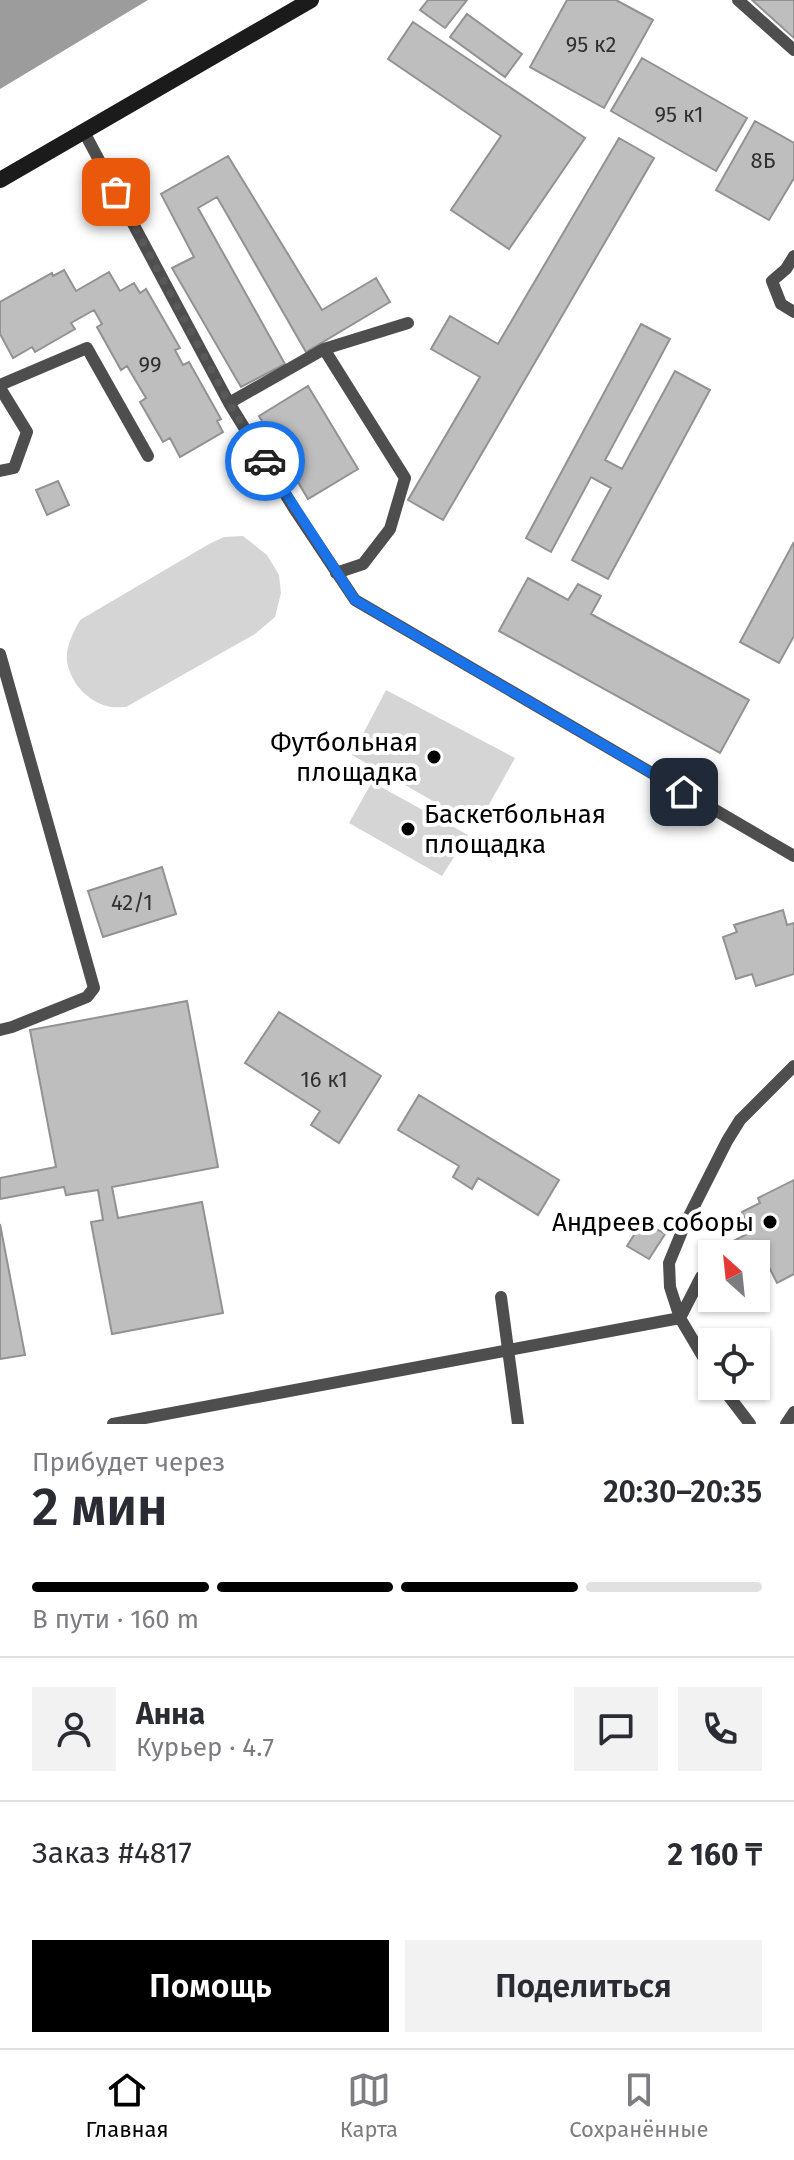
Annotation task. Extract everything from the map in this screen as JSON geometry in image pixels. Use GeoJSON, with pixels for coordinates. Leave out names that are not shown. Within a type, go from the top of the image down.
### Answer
{"type":"FeatureCollection","features":[{"type":"Feature","properties":{"kind":"street"},"geometry":{"type":"LineString","coordinates":[[0,180],[311,0]]}},
{"type":"Feature","properties":{"kind":"lane"},"geometry":{"type":"LineString","coordinates":[[738,0],[794,50]]}},
{"type":"Feature","properties":{"kind":"lane"},"geometry":{"type":"LineString","coordinates":[[84,132],[229,403],[355,600],[794,856]]}},
{"type":"Feature","properties":{"kind":"lane"},"geometry":{"type":"LineString","coordinates":[[794,256],[786,269],[772,281],[781,304],[794,312]]}},
{"type":"Feature","properties":{"kind":"lane"},"geometry":{"type":"LineString","coordinates":[[229,403],[324,349],[408,323]]}},
{"type":"Feature","properties":{"kind":"lane"},"geometry":{"type":"LineString","coordinates":[[0,471],[14,468],[27,432],[0,386],[87,348],[148,456]]}},
{"type":"Feature","properties":{"kind":"lane"},"geometry":{"type":"LineString","coordinates":[[324,349],[405,478],[390,529],[363,564],[336,573]]}},
{"type":"Feature","properties":{"kind":"lane"},"geometry":{"type":"LineString","coordinates":[[0,654],[94,988],[87,997],[0,1030]]}},
{"type":"Feature","properties":{"kind":"lane"},"geometry":{"type":"LineString","coordinates":[[698,1348],[680,1318],[670,1287],[669,1263],[678,1238],[740,1120],[794,1066]]}},
{"type":"Feature","properties":{"kind":"lane"},"geometry":{"type":"LineString","coordinates":[[680,1318],[698,1283]]}},
{"type":"Feature","properties":{"kind":"lane"},"geometry":{"type":"LineString","coordinates":[[501,1297],[518,1424]]}},
{"type":"Feature","properties":{"kind":"lane"},"geometry":{"type":"LineString","coordinates":[[113,1424],[680,1318]]}},
{"type":"Feature","properties":{"kind":"lane"},"geometry":{"type":"LineString","coordinates":[[732,1400],[750,1424]]}},
{"type":"Feature","properties":{"kind":"lane"},"geometry":{"type":"LineString","coordinates":[[786,1424],[794,1412]]}},
{"type":"Feature","properties":{"kind":"shaded area"},"geometry":{"type":"Polygon","coordinates":[[[0,0],[148,0],[0,89],[0,0]]]}},
{"type":"Feature","properties":{"kind":"shaded area"},"geometry":{"type":"Polygon","coordinates":[[[243,536],[267,555],[279,575],[281,593],[275,617],[255,634],[126,707],[100,703],[81,690],[69,669],[67,656],[70,640],[80,620],[209,544],[224,537],[243,536]]]}},
{"type":"Feature","properties":{"kind":"shaded area","name":"Футбольная площадка"},"geometry":{"type":"Polygon","coordinates":[[[386,690],[515,758],[477,826],[352,755],[386,690]]]}},
{"type":"Feature","properties":{"kind":"shaded area","name":"Баскетбольная площадка"},"geometry":{"type":"Polygon","coordinates":[[[372,782],[468,835],[442,876],[349,823],[372,782]]]}},
{"type":"Feature","properties":{"kind":"building"},"geometry":{"type":"Polygon","coordinates":[[[428,0],[467,0],[445,28],[420,10],[428,0]]]}},
{"type":"Feature","properties":{"kind":"building"},"geometry":{"type":"Polygon","coordinates":[[[567,0],[616,0],[653,20],[604,108],[530,67],[567,0]]]}},
{"type":"Feature","properties":{"kind":"building"},"geometry":{"type":"Polygon","coordinates":[[[752,0],[794,0],[794,38],[752,0]]]}},
{"type":"Feature","properties":{"kind":"building"},"geometry":{"type":"Polygon","coordinates":[[[467,14],[522,54],[505,77],[450,37],[467,14]]]}},
{"type":"Feature","properties":{"kind":"building"},"geometry":{"type":"Polygon","coordinates":[[[413,22],[585,138],[509,249],[451,210],[501,136],[388,59],[413,22]]]}},
{"type":"Feature","properties":{"kind":"building"},"geometry":{"type":"Polygon","coordinates":[[[642,58],[747,118],[716,171],[611,111],[642,58]]]}},
{"type":"Feature","properties":{"kind":"building"},"geometry":{"type":"Polygon","coordinates":[[[755,121],[794,143],[794,178],[769,220],[716,190],[755,121]]]}},
{"type":"Feature","properties":{"kind":"building"},"geometry":{"type":"Polygon","coordinates":[[[619,138],[654,158],[443,520],[408,500],[480,377],[431,349],[450,316],[498,344],[619,138]]]}},
{"type":"Feature","properties":{"kind":"building"},"geometry":{"type":"Polygon","coordinates":[[[228,156],[322,310],[376,278],[390,302],[306,352],[217,197],[198,208],[285,364],[241,387],[172,268],[194,257],[161,194],[228,156]]]}},
{"type":"Feature","properties":{"kind":"building"},"geometry":{"type":"Polygon","coordinates":[[[64,270],[76,291],[109,272],[120,291],[134,283],[140,293],[146,289],[180,348],[175,350],[183,365],[189,362],[221,419],[217,421],[223,432],[180,457],[170,438],[163,442],[140,402],[146,398],[127,366],[121,370],[97,327],[102,324],[94,310],[71,323],[75,329],[35,352],[32,347],[13,358],[0,334],[0,302],[52,273],[53,276],[64,270]]]}},
{"type":"Feature","properties":{"kind":"building"},"geometry":{"type":"Polygon","coordinates":[[[641,324],[670,339],[605,460],[622,469],[675,371],[710,390],[608,579],[572,560],[611,488],[591,477],[551,552],[526,538],[641,324]]]}},
{"type":"Feature","properties":{"kind":"building"},"geometry":{"type":"Polygon","coordinates":[[[308,386],[358,469],[308,499],[259,416],[308,386]]]}},
{"type":"Feature","properties":{"kind":"building"},"geometry":{"type":"Polygon","coordinates":[[[58,481],[69,505],[47,515],[36,490],[58,481]]]}},
{"type":"Feature","properties":{"kind":"building"},"geometry":{"type":"Polygon","coordinates":[[[794,542],[794,636],[779,663],[740,642],[794,542]]]}},
{"type":"Feature","properties":{"kind":"building"},"geometry":{"type":"Polygon","coordinates":[[[528,578],[568,600],[578,584],[601,596],[591,614],[749,700],[720,753],[499,631],[528,578]]]}},
{"type":"Feature","properties":{"kind":"building"},"geometry":{"type":"Polygon","coordinates":[[[162,867],[176,914],[103,937],[88,891],[162,867]]]}},
{"type":"Feature","properties":{"kind":"building"},"geometry":{"type":"Polygon","coordinates":[[[783,910],[787,925],[794,923],[794,974],[756,986],[752,974],[736,979],[723,937],[737,932],[734,925],[783,910]]]}},
{"type":"Feature","properties":{"kind":"building"},"geometry":{"type":"Polygon","coordinates":[[[187,1001],[218,1167],[112,1187],[118,1218],[202,1202],[223,1313],[112,1334],[91,1222],[103,1220],[98,1190],[66,1195],[64,1187],[0,1199],[0,1178],[56,1167],[30,1030],[187,1001]]]}},
{"type":"Feature","properties":{"kind":"building"},"geometry":{"type":"Polygon","coordinates":[[[279,1012],[381,1076],[339,1143],[311,1125],[320,1111],[245,1063],[279,1012]]]}},
{"type":"Feature","properties":{"kind":"building"},"geometry":{"type":"Polygon","coordinates":[[[419,1095],[559,1180],[538,1215],[478,1178],[472,1189],[453,1177],[459,1166],[398,1130],[419,1095]]]}},
{"type":"Feature","properties":{"kind":"building","name":"Андреев соборы"},"geometry":{"type":"Polygon","coordinates":[[[794,1180],[794,1274],[777,1283],[770,1269],[770,1240],[735,1240],[751,1232],[742,1212],[760,1203],[758,1198],[794,1180]]]}},
{"type":"Feature","properties":{"kind":"building"},"geometry":{"type":"Polygon","coordinates":[[[643,1221],[665,1234],[649,1259],[627,1246],[643,1221]]]}},
{"type":"Feature","properties":{"kind":"building"},"geometry":{"type":"Polygon","coordinates":[[[0,1224],[25,1355],[0,1359],[0,1224]]]}},
{"type":"Feature","properties":{"kind":"way so far"},"geometry":{"type":"LineString","coordinates":[[116,192],[229,403],[265,461]]}},
{"type":"Feature","properties":{"kind":"place","name":"Футбольная площадка"},"geometry":{"type":"Point","coordinates":[434,757]}},
{"type":"Feature","properties":{"kind":"place","name":"Баскетбольная площадка"},"geometry":{"type":"Point","coordinates":[408,829]}},
{"type":"Feature","properties":{"kind":"place","name":"Андреев соборы"},"geometry":{"type":"Point","coordinates":[770,1222]}},
{"type":"Feature","properties":{"kind":"route"},"geometry":{"type":"LineString","coordinates":[[265,461],[355,600],[684,792]]}}]}
